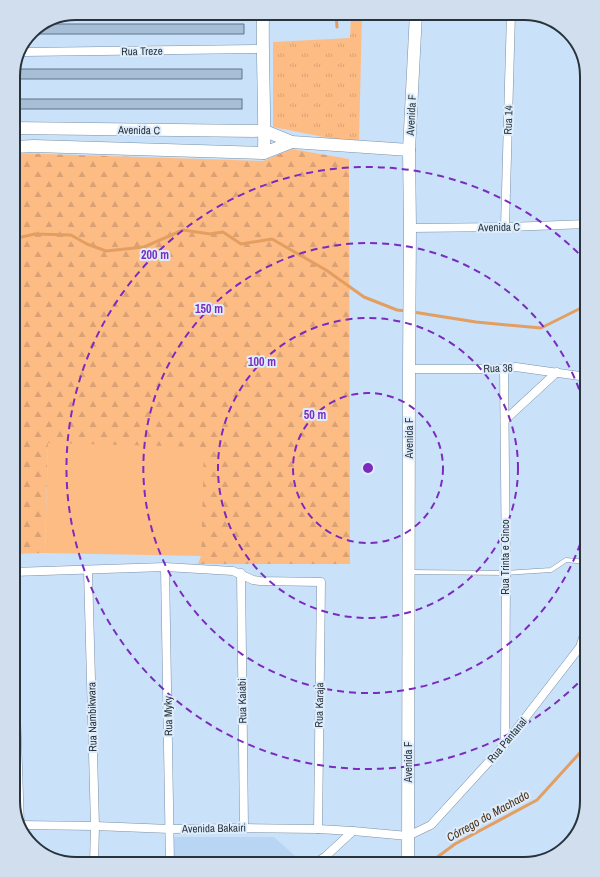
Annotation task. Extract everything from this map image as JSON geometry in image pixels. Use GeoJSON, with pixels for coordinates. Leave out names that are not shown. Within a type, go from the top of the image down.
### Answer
{"type":"FeatureCollection","features":[{"type":"Feature","properties":{"kind":"street"},"geometry":{"type":"LineString","coordinates":[[263,20],[264,153],[292,142]]}},
{"type":"Feature","properties":{"kind":"street","name":"Avenida F"},"geometry":{"type":"LineString","coordinates":[[408,857],[409,150],[416,20]]}},
{"type":"Feature","properties":{"kind":"street","name":"Rua 14"},"geometry":{"type":"LineString","coordinates":[[505,228],[511,20]]}},
{"type":"Feature","properties":{"kind":"street","name":"Rua Treze"},"geometry":{"type":"LineString","coordinates":[[26,52],[262,49]]}},
{"type":"Feature","properties":{"kind":"street","name":"Avenida C"},"geometry":{"type":"LineString","coordinates":[[20,128],[265,131]]}},
{"type":"Feature","properties":{"kind":"street"},"geometry":{"type":"LineString","coordinates":[[265,131],[292,142],[409,150]]}},
{"type":"Feature","properties":{"kind":"street","name":"Avenida C"},"geometry":{"type":"LineString","coordinates":[[20,147],[264,153]]}},
{"type":"Feature","properties":{"kind":"street","name":"Avenida C"},"geometry":{"type":"LineString","coordinates":[[410,228],[505,228],[580,224]]}},
{"type":"Feature","properties":{"kind":"street","name":"Rua 36"},"geometry":{"type":"LineString","coordinates":[[409,369],[504,369],[516,367],[580,376]]}},
{"type":"Feature","properties":{"kind":"street","name":"Rua Trinta e Cinco"},"geometry":{"type":"LineString","coordinates":[[504,369],[506,573],[505,744]]}},
{"type":"Feature","properties":{"kind":"street"},"geometry":{"type":"LineString","coordinates":[[505,420],[557,372]]}},
{"type":"Feature","properties":{"kind":"street"},"geometry":{"type":"LineString","coordinates":[[20,572],[165,567],[233,571],[241,574]]}},
{"type":"Feature","properties":{"kind":"street","name":"Rua Myky"},"geometry":{"type":"LineString","coordinates":[[165,567],[170,857]]}},
{"type":"Feature","properties":{"kind":"street","name":"Rua Nambikwara"},"geometry":{"type":"LineString","coordinates":[[88,570],[95,826],[94,857]]}},
{"type":"Feature","properties":{"kind":"street","name":"Rua Karaja"},"geometry":{"type":"LineString","coordinates":[[241,574],[253,580],[260,581],[321,582],[318,829]]}},
{"type":"Feature","properties":{"kind":"street","name":"Rua Kaiabi"},"geometry":{"type":"LineString","coordinates":[[241,574],[244,828]]}},
{"type":"Feature","properties":{"kind":"street","name":"Rua Pantanal"},"geometry":{"type":"LineString","coordinates":[[408,836],[431,825],[505,744],[580,647]]}},
{"type":"Feature","properties":{"kind":"street","name":"Avenida Bakairi"},"geometry":{"type":"LineString","coordinates":[[26,825],[170,829],[318,829],[408,836]]}},
{"type":"Feature","properties":{"kind":"street"},"geometry":{"type":"LineString","coordinates":[[324,857],[354,831]]}},
{"type":"Feature","properties":{"kind":"lane"},"geometry":{"type":"LineString","coordinates":[[409,572],[506,573],[551,570],[566,560],[580,561]]}},
{"type":"Feature","properties":{"kind":"shaded area"},"geometry":{"type":"Polygon","coordinates":[[[173,837],[274,837],[296,857],[173,857],[173,837]]]}},
{"type":"Feature","properties":{"kind":"green space"},"geometry":{"type":"Polygon","coordinates":[[[351,20],[362,20],[359,143],[273,127],[273,42],[350,38],[351,20]]]}},
{"type":"Feature","properties":{"kind":"green space"},"geometry":{"type":"Polygon","coordinates":[[[292,149],[349,159],[350,564],[198,564],[201,556],[48,443],[45,553],[20,554],[20,153],[263,161],[292,149]]]}},
{"type":"Feature","properties":{"kind":"green space"},"geometry":{"type":"Polygon","coordinates":[[[48,443],[204,447],[201,556],[45,553],[48,443]]]}},
{"type":"Feature","properties":{"kind":"building"},"geometry":{"type":"Polygon","coordinates":[[[55,24],[244,24],[244,34],[39,34],[55,24]]]}},
{"type":"Feature","properties":{"kind":"building"},"geometry":{"type":"Polygon","coordinates":[[[21,69],[242,69],[242,79],[20,79],[20,72],[21,69]]]}},
{"type":"Feature","properties":{"kind":"building"},"geometry":{"type":"Polygon","coordinates":[[[20,99],[242,99],[242,109],[20,109],[20,99]]]}},
{"type":"Feature","properties":{"kind":"waterway"},"geometry":{"type":"LineString","coordinates":[[336,20],[337,27]]}},
{"type":"Feature","properties":{"kind":"waterway"},"geometry":{"type":"LineString","coordinates":[[20,237],[35,234],[71,235],[87,244],[106,251],[144,247],[183,230],[210,234],[223,232],[241,244],[272,239],[326,270],[364,297],[397,310],[406,311]]}},
{"type":"Feature","properties":{"kind":"waterway"},"geometry":{"type":"LineString","coordinates":[[413,312],[476,322],[541,328],[580,308]]}},
{"type":"Feature","properties":{"kind":"waterway","name":"Córrego do Machado"},"geometry":{"type":"LineString","coordinates":[[437,857],[455,844],[537,800],[580,753]]}}]}
